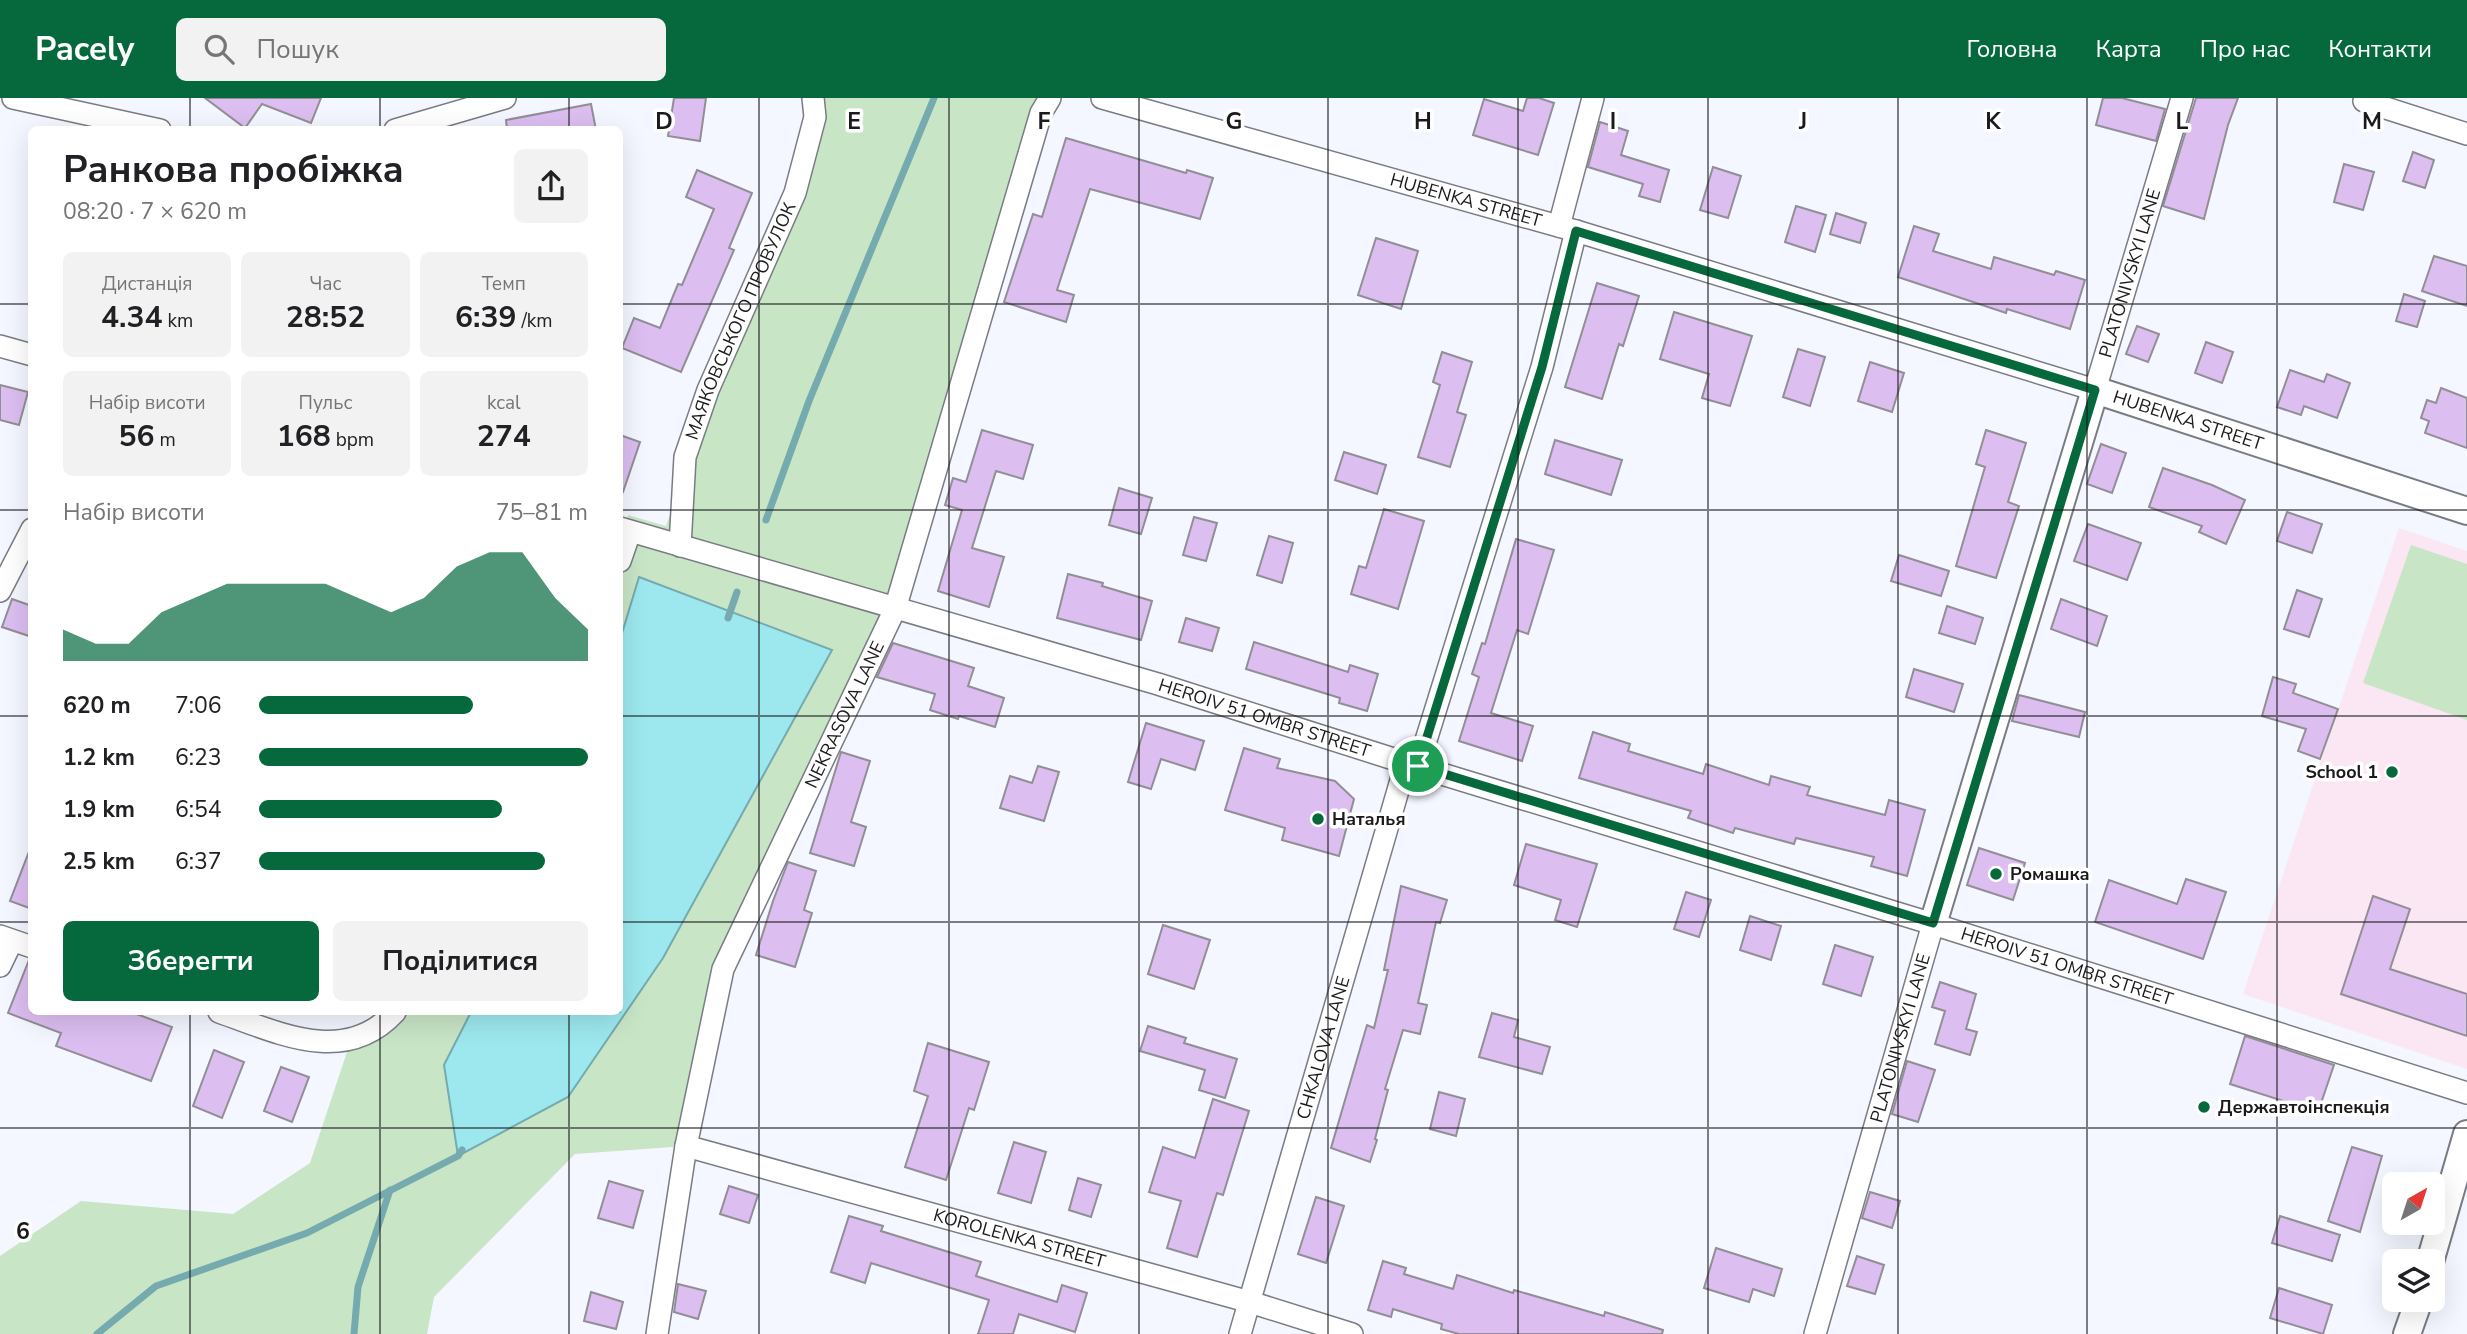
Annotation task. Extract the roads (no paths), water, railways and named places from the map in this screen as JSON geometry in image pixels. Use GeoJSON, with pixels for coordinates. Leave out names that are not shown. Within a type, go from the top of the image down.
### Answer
{"type":"FeatureCollection","features":[{"type":"Feature","properties":{"kind":"street"},"geometry":{"type":"LineString","coordinates":[[13,98],[142,126]]}},
{"type":"Feature","properties":{"kind":"street"},"geometry":{"type":"LineString","coordinates":[[409,126],[505,98]]}},
{"type":"Feature","properties":{"kind":"street","name":"МАЯКОВСЬКОГО ПРОВУЛОК"},"geometry":{"type":"LineString","coordinates":[[680,546],[685,457],[708,390],[795,193],[815,117],[813,98]]}},
{"type":"Feature","properties":{"kind":"street","name":"NEKRASOVA LANE"},"geometry":{"type":"LineString","coordinates":[[657,1334],[686,1146],[723,969],[895,610],[1037,126],[1050,98]]}},
{"type":"Feature","properties":{"kind":"street","name":"HUBENKA STREET"},"geometry":{"type":"LineString","coordinates":[[1102,98],[1567,229],[2095,390],[2467,511]]}},
{"type":"Feature","properties":{"kind":"street","name":"CHKALOVA LANE"},"geometry":{"type":"LineString","coordinates":[[1240,1334],[1412,765],[1542,367],[1593,98]]}},
{"type":"Feature","properties":{"kind":"street","name":"PLATONIVSKYI LANE"},"geometry":{"type":"LineString","coordinates":[[1815,1334],[1933,923],[2182,98]]}},
{"type":"Feature","properties":{"kind":"street"},"geometry":{"type":"LineString","coordinates":[[2364,101],[2467,134]]}},
{"type":"Feature","properties":{"kind":"street"},"geometry":{"type":"LineString","coordinates":[[0,346],[28,354]]}},
{"type":"Feature","properties":{"kind":"street","name":"HEROIV 51 OMBR STREET"},"geometry":{"type":"LineString","coordinates":[[625,530],[1158,684],[1412,765],[1933,923],[2467,1093]]}},
{"type":"Feature","properties":{"kind":"street"},"geometry":{"type":"LineString","coordinates":[[0,591],[28,537]]}},
{"type":"Feature","properties":{"kind":"street"},"geometry":{"type":"LineString","coordinates":[[0,966],[15,941]]}},
{"type":"Feature","properties":{"kind":"street"},"geometry":{"type":"LineString","coordinates":[[228,1015],[302,1040],[351,1040],[373,1030],[391,1015]]}},
{"type":"Feature","properties":{"kind":"street"},"geometry":{"type":"LineString","coordinates":[[2434,1249],[2467,1134]]}},
{"type":"Feature","properties":{"kind":"street","name":"KOROLENKA STREET"},"geometry":{"type":"LineString","coordinates":[[686,1146],[1250,1302],[1352,1334]]}},
{"type":"Feature","properties":{"kind":"street"},"geometry":{"type":"LineString","coordinates":[[2407,1334],[2415,1312]]}},
{"type":"Feature","properties":{"kind":"water"},"geometry":{"type":"Polygon","coordinates":[[[639,577],[832,650],[663,958],[568,1097],[458,1156],[444,1065],[469,1015],[623,1015],[623,630],[639,577]]]}},
{"type":"Feature","properties":{"kind":"waterway"},"geometry":{"type":"LineString","coordinates":[[766,520],[809,401],[934,98]]}},
{"type":"Feature","properties":{"kind":"waterway"},"geometry":{"type":"LineString","coordinates":[[728,618],[737,592]]}},
{"type":"Feature","properties":{"kind":"waterway"},"geometry":{"type":"LineString","coordinates":[[97,1334],[156,1286],[307,1233],[458,1156],[462,1150]]}},
{"type":"Feature","properties":{"kind":"waterway"},"geometry":{"type":"LineString","coordinates":[[354,1334],[358,1287],[390,1190]]}},
{"type":"Feature","properties":{"kind":"place","name":"School 1"},"geometry":{"type":"Point","coordinates":[2392,772]}},
{"type":"Feature","properties":{"kind":"place","name":"Наталья"},"geometry":{"type":"Point","coordinates":[1318,819]}},
{"type":"Feature","properties":{"kind":"place","name":"Ромашка"},"geometry":{"type":"Point","coordinates":[1996,874]}},
{"type":"Feature","properties":{"kind":"place","name":"Державтоінспекція"},"geometry":{"type":"Point","coordinates":[2204,1107]}}]}
